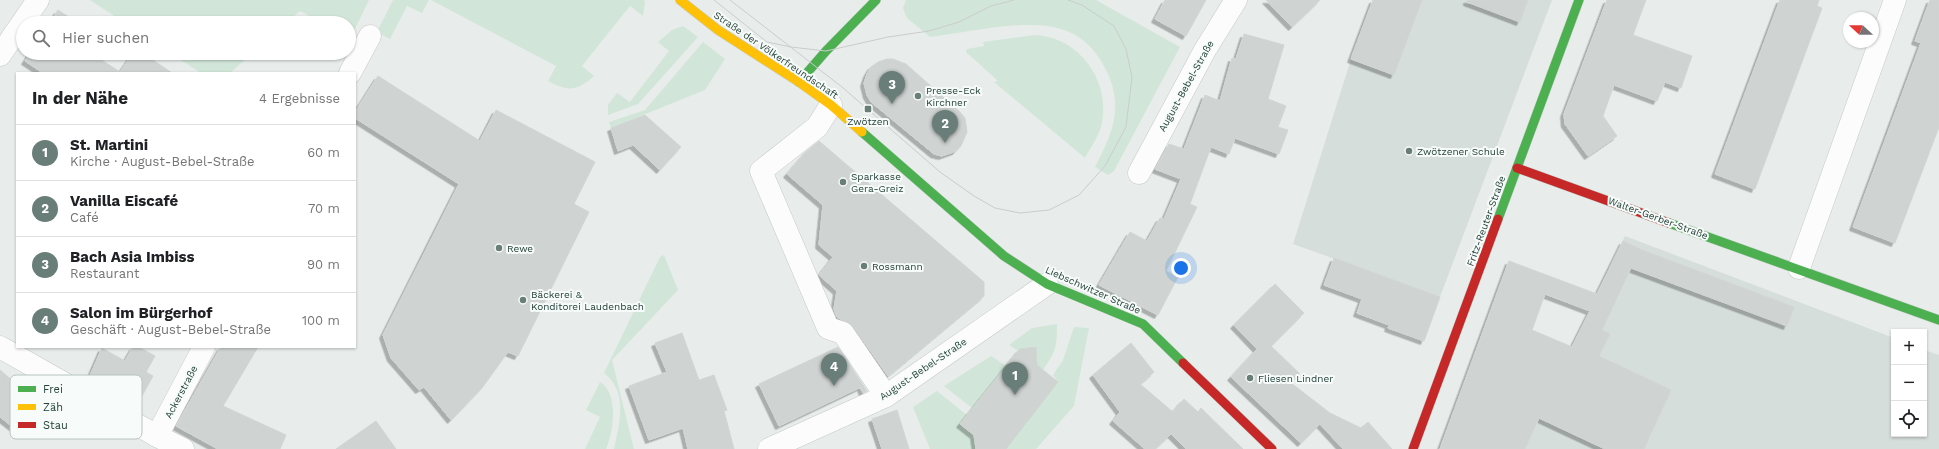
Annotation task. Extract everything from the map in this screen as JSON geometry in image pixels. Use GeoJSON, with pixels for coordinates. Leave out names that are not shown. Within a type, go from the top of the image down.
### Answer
{"type":"FeatureCollection","features":[{"type":"Feature","properties":{"kind":"street"},"geometry":{"type":"LineString","coordinates":[[27,16],[38,0]]}},
{"type":"Feature","properties":{"kind":"street","name":"Straße der Völkerfreundschaft"},"geometry":{"type":"LineString","coordinates":[[680,0],[718,30],[799,82],[831,105],[932,192]]}},
{"type":"Feature","properties":{"kind":"street"},"geometry":{"type":"LineString","coordinates":[[799,82],[826,51],[876,0]]}},
{"type":"Feature","properties":{"kind":"street","name":"August-Bebel-Straße"},"geometry":{"type":"LineString","coordinates":[[1139,173],[1205,50],[1236,0]]}},
{"type":"Feature","properties":{"kind":"street","name":"Fritz-Reuter-Straße"},"geometry":{"type":"LineString","coordinates":[[1414,449],[1579,0]]}},
{"type":"Feature","properties":{"kind":"street"},"geometry":{"type":"LineString","coordinates":[[1799,268],[1895,0]]}},
{"type":"Feature","properties":{"kind":"street"},"geometry":{"type":"LineString","coordinates":[[0,55],[16,32]]}},
{"type":"Feature","properties":{"kind":"street"},"geometry":{"type":"LineString","coordinates":[[351,72],[370,36]]}},
{"type":"Feature","properties":{"kind":"street"},"geometry":{"type":"LineString","coordinates":[[831,105],[817,127],[761,170],[828,328],[842,333],[886,396]]}},
{"type":"Feature","properties":{"kind":"street","name":"Walter-Gerber-Straße"},"geometry":{"type":"LineString","coordinates":[[1517,168],[1799,268],[1939,320]]}},
{"type":"Feature","properties":{"kind":"street","name":"Liebschwitzer Straße"},"geometry":{"type":"LineString","coordinates":[[932,192],[1004,256],[1047,284],[1143,324],[1272,449]]}},
{"type":"Feature","properties":{"kind":"street","name":"August-Bebel-Straße"},"geometry":{"type":"LineString","coordinates":[[769,449],[886,396],[1047,284]]}},
{"type":"Feature","properties":{"kind":"street"},"geometry":{"type":"LineString","coordinates":[[0,347],[49,375]]}},
{"type":"Feature","properties":{"kind":"street","name":"Ackerstraße"},"geometry":{"type":"LineString","coordinates":[[157,436],[203,348]]}},
{"type":"Feature","properties":{"kind":"street"},"geometry":{"type":"LineString","coordinates":[[142,427],[183,449]]}},
{"type":"Feature","properties":{"kind":"shaded area","name":"Zwötzener Schule"},"geometry":{"type":"Polygon","coordinates":[[[1373,0],[1552,0],[1440,297],[1293,244],[1351,59],[1373,0]]]}},
{"type":"Feature","properties":{"kind":"shaded area"},"geometry":{"type":"Polygon","coordinates":[[[1625,236],[1891,337],[1891,437],[1927,437],[1927,351],[1939,355],[1939,449],[1525,449],[1625,236]]]}},
{"type":"Feature","properties":{"kind":"green space"},"geometry":{"type":"Polygon","coordinates":[[[90,0],[369,0],[356,27],[356,16],[310,16],[300,11],[294,16],[114,16],[90,0]]]}},
{"type":"Feature","properties":{"kind":"green space"},"geometry":{"type":"Polygon","coordinates":[[[393,0],[429,0],[422,13],[407,6],[390,39],[377,32],[393,0]]]}},
{"type":"Feature","properties":{"kind":"green space"},"geometry":{"type":"Polygon","coordinates":[[[431,0],[644,0],[645,2],[643,16],[630,6],[582,66],[594,76],[583,85],[567,88],[555,85],[548,81],[556,66],[431,0]]]}},
{"type":"Feature","properties":{"kind":"green space"},"geometry":{"type":"Polygon","coordinates":[[[906,0],[1096,0],[1180,47],[1114,171],[1108,175],[1095,167],[1111,132],[1114,121],[1115,97],[1107,72],[1097,55],[1086,42],[1073,34],[1058,28],[1026,25],[990,28],[930,37],[907,18],[903,8],[906,0]]]}},
{"type":"Feature","properties":{"kind":"green space"},"geometry":{"type":"Polygon","coordinates":[[[683,26],[698,37],[638,104],[608,115],[608,105],[617,93],[630,102],[669,51],[658,42],[672,30],[683,26]]]}},
{"type":"Feature","properties":{"kind":"green space"},"geometry":{"type":"Polygon","coordinates":[[[1035,35],[1051,38],[1078,52],[1096,77],[1101,91],[1103,106],[1102,122],[1097,136],[1085,158],[994,82],[998,81],[966,52],[967,49],[984,46],[983,42],[1035,35]]]}},
{"type":"Feature","properties":{"kind":"green space"},"geometry":{"type":"Polygon","coordinates":[[[703,42],[725,59],[705,90],[611,128],[609,122],[645,110],[703,42]]]}},
{"type":"Feature","properties":{"kind":"green space"},"geometry":{"type":"Polygon","coordinates":[[[181,60],[244,60],[231,72],[199,72],[181,60]]]}},
{"type":"Feature","properties":{"kind":"green space"},"geometry":{"type":"Polygon","coordinates":[[[664,255],[678,290],[612,360],[634,449],[614,449],[620,418],[619,398],[617,389],[612,380],[604,373],[660,257],[664,255]]]}},
{"type":"Feature","properties":{"kind":"green space"},"geometry":{"type":"Polygon","coordinates":[[[1057,324],[1055,348],[1051,358],[1043,370],[1033,363],[1031,348],[1024,348],[1021,353],[1009,345],[1032,328],[1057,324]]]}},
{"type":"Feature","properties":{"kind":"green space"},"geometry":{"type":"Polygon","coordinates":[[[1074,327],[1089,328],[1074,406],[1036,449],[1006,449],[1058,382],[1053,375],[1063,360],[1074,327]]]}},
{"type":"Feature","properties":{"kind":"green space"},"geometry":{"type":"Polygon","coordinates":[[[991,356],[1006,366],[972,408],[944,386],[991,356]]]}},
{"type":"Feature","properties":{"kind":"green space"},"geometry":{"type":"Polygon","coordinates":[[[600,382],[610,395],[612,404],[613,423],[611,433],[606,449],[585,449],[600,417],[586,410],[600,382]]]}},
{"type":"Feature","properties":{"kind":"green space"},"geometry":{"type":"Polygon","coordinates":[[[937,391],[967,415],[960,424],[974,435],[977,449],[930,449],[913,407],[937,391]]]}},
{"type":"Feature","properties":{"kind":"building"},"geometry":{"type":"Polygon","coordinates":[[[1165,0],[1206,0],[1186,36],[1155,19],[1165,0]]]}},
{"type":"Feature","properties":{"kind":"building"},"geometry":{"type":"Polygon","coordinates":[[[1266,0],[1320,0],[1292,27],[1266,0]]]}},
{"type":"Feature","properties":{"kind":"building"},"geometry":{"type":"Polygon","coordinates":[[[1373,0],[1422,0],[1394,75],[1351,59],[1373,0]]]}},
{"type":"Feature","properties":{"kind":"building"},"geometry":{"type":"Polygon","coordinates":[[[1467,0],[1528,0],[1520,22],[1467,2],[1467,0]]]}},
{"type":"Feature","properties":{"kind":"building"},"geometry":{"type":"Polygon","coordinates":[[[1607,0],[1646,0],[1633,35],[1692,56],[1681,88],[1665,82],[1657,101],[1614,85],[1603,116],[1617,136],[1588,156],[1565,124],[1564,114],[1607,0]]]}},
{"type":"Feature","properties":{"kind":"building"},"geometry":{"type":"Polygon","coordinates":[[[1780,0],[1819,0],[1817,6],[1822,8],[1755,189],[1715,174],[1780,0]]]}},
{"type":"Feature","properties":{"kind":"building"},"geometry":{"type":"Polygon","coordinates":[[[1930,0],[1939,0],[1939,127],[1895,243],[1853,227],[1921,43],[1915,41],[1930,0]]]}},
{"type":"Feature","properties":{"kind":"building"},"geometry":{"type":"Polygon","coordinates":[[[58,10],[67,16],[54,16],[58,10]]]}},
{"type":"Feature","properties":{"kind":"building"},"geometry":{"type":"Polygon","coordinates":[[[1244,34],[1284,45],[1268,99],[1286,106],[1278,127],[1288,130],[1279,154],[1235,138],[1229,154],[1211,147],[1190,204],[1197,207],[1166,271],[1178,277],[1158,315],[1099,285],[1130,232],[1147,241],[1160,218],[1164,219],[1181,179],[1155,169],[1169,144],[1184,149],[1205,95],[1220,101],[1232,58],[1236,59],[1244,34]]]}},
{"type":"Feature","properties":{"kind":"building"},"geometry":{"type":"Polygon","coordinates":[[[893,59],[906,64],[965,118],[967,132],[961,146],[956,151],[942,156],[934,154],[871,102],[867,95],[864,83],[867,74],[871,67],[878,62],[893,59]]]}},
{"type":"Feature","properties":{"kind":"building"},"geometry":{"type":"Polygon","coordinates":[[[102,60],[120,72],[42,72],[25,61],[102,60]]]}},
{"type":"Feature","properties":{"kind":"building"},"geometry":{"type":"Polygon","coordinates":[[[128,60],[153,60],[171,72],[120,72],[128,60]]]}},
{"type":"Feature","properties":{"kind":"building","name":"Rewe"},"geometry":{"type":"Polygon","coordinates":[[[378,76],[480,141],[496,110],[595,162],[574,204],[589,212],[518,356],[508,352],[482,388],[451,420],[424,387],[419,390],[391,358],[383,335],[459,184],[356,119],[356,110],[378,76]]]}},
{"type":"Feature","properties":{"kind":"building"},"geometry":{"type":"Polygon","coordinates":[[[645,115],[681,147],[660,170],[633,145],[618,151],[611,128],[645,115]]]}},
{"type":"Feature","properties":{"kind":"building"},"geometry":{"type":"Polygon","coordinates":[[[819,141],[984,282],[984,296],[888,376],[853,326],[837,317],[834,309],[837,291],[819,275],[833,257],[819,245],[823,205],[787,174],[807,151],[819,141]]]}},
{"type":"Feature","properties":{"kind":"building"},"geometry":{"type":"Polygon","coordinates":[[[1623,241],[1642,250],[1794,307],[1787,326],[1631,268],[1602,330],[1610,334],[1599,356],[1671,390],[1644,449],[1605,449],[1539,418],[1525,449],[1440,449],[1509,261],[1597,294],[1623,241]],[[1545,294],[1532,330],[1572,347],[1590,311],[1545,294]]]}},
{"type":"Feature","properties":{"kind":"building"},"geometry":{"type":"Polygon","coordinates":[[[1334,258],[1440,297],[1424,341],[1388,328],[1389,325],[1357,313],[1362,299],[1324,285],[1334,258]]]}},
{"type":"Feature","properties":{"kind":"building"},"geometry":{"type":"Polygon","coordinates":[[[1275,284],[1304,313],[1271,346],[1300,374],[1291,383],[1330,413],[1361,428],[1368,422],[1392,449],[1343,449],[1320,424],[1301,443],[1231,377],[1257,349],[1234,325],[1275,284]]]}},
{"type":"Feature","properties":{"kind":"building"},"geometry":{"type":"Polygon","coordinates":[[[682,333],[699,380],[714,375],[727,410],[724,411],[734,449],[688,449],[683,428],[649,440],[629,386],[667,372],[655,343],[682,333]]]}},
{"type":"Feature","properties":{"kind":"building"},"geometry":{"type":"Polygon","coordinates":[[[1131,343],[1154,372],[1140,384],[1173,412],[1184,399],[1198,412],[1201,408],[1243,449],[1186,449],[1171,434],[1155,449],[1145,449],[1113,421],[1120,412],[1093,375],[1131,343]]]}},
{"type":"Feature","properties":{"kind":"building"},"geometry":{"type":"Polygon","coordinates":[[[838,347],[867,391],[863,393],[861,387],[779,426],[759,384],[838,347]]]}},
{"type":"Feature","properties":{"kind":"building"},"geometry":{"type":"Polygon","coordinates":[[[1036,347],[1037,365],[1058,382],[1006,449],[976,449],[974,435],[960,424],[1020,349],[1036,347]]]}},
{"type":"Feature","properties":{"kind":"building"},"geometry":{"type":"Polygon","coordinates":[[[102,348],[125,361],[132,348],[141,348],[155,356],[146,372],[153,376],[142,396],[142,375],[90,375],[102,348]]]}},
{"type":"Feature","properties":{"kind":"building"},"geometry":{"type":"Polygon","coordinates":[[[220,348],[257,348],[223,406],[286,435],[280,449],[218,449],[176,426],[220,348]]]}},
{"type":"Feature","properties":{"kind":"building"},"geometry":{"type":"Polygon","coordinates":[[[0,370],[10,378],[10,425],[0,417],[0,370]]]}},
{"type":"Feature","properties":{"kind":"building"},"geometry":{"type":"Polygon","coordinates":[[[897,410],[909,449],[882,449],[872,419],[897,410]]]}},
{"type":"Feature","properties":{"kind":"building"},"geometry":{"type":"Polygon","coordinates":[[[376,421],[396,449],[336,449],[376,421]]]}},
{"type":"Feature","properties":{"kind":"tram line"},"geometry":{"type":"LineString","coordinates":[[714,0],[767,42],[791,47],[826,51],[888,37],[929,31],[959,22],[991,6],[1014,0]]}},
{"type":"Feature","properties":{"kind":"tram line"},"geometry":{"type":"LineString","coordinates":[[730,0],[842,87],[940,172],[974,196],[995,208],[1020,213],[1049,210],[1079,195],[1105,166],[1126,127],[1132,77],[1126,49],[1114,26],[1082,5],[1068,0]]}},
{"type":"Feature","properties":{"kind":"traffic: fast"},"geometry":{"type":"LineString","coordinates":[[799,82],[826,51],[876,0]]}},
{"type":"Feature","properties":{"kind":"traffic: fast"},"geometry":{"type":"LineString","coordinates":[[1498,219],[1579,0]]}},
{"type":"Feature","properties":{"kind":"traffic: fast"},"geometry":{"type":"LineString","coordinates":[[862,132],[1004,256],[1047,284],[1143,324],[1183,363]]}},
{"type":"Feature","properties":{"kind":"traffic: fast"},"geometry":{"type":"LineString","coordinates":[[1669,223],[1939,320]]}},
{"type":"Feature","properties":{"kind":"traffic: slow"},"geometry":{"type":"LineString","coordinates":[[680,0],[718,30],[799,82],[831,105],[862,132]]}},
{"type":"Feature","properties":{"kind":"traffic: jam"},"geometry":{"type":"LineString","coordinates":[[1517,168],[1669,223]]}},
{"type":"Feature","properties":{"kind":"traffic: jam"},"geometry":{"type":"LineString","coordinates":[[1413,449],[1498,219]]}},
{"type":"Feature","properties":{"kind":"traffic: jam"},"geometry":{"type":"LineString","coordinates":[[1183,363],[1272,449]]}},
{"type":"Feature","properties":{"kind":"place","name":"Presse-Eck Kirchner"},"geometry":{"type":"Point","coordinates":[918,96]}},
{"type":"Feature","properties":{"kind":"place","name":"Bach Asia Imbiss"},"geometry":{"type":"Point","coordinates":[892,104]}},
{"type":"Feature","properties":{"kind":"place","name":"Zwötzen"},"geometry":{"type":"Point","coordinates":[868,109]}},
{"type":"Feature","properties":{"kind":"place","name":"Vanilla Eiscafé"},"geometry":{"type":"Point","coordinates":[945,143]}},
{"type":"Feature","properties":{"kind":"place","name":"Zwötzener Schule"},"geometry":{"type":"Point","coordinates":[1409,151]}},
{"type":"Feature","properties":{"kind":"place","name":"Sparkasse Gera-Greiz"},"geometry":{"type":"Point","coordinates":[843,182]}},
{"type":"Feature","properties":{"kind":"place","name":"Rewe"},"geometry":{"type":"Point","coordinates":[499,248]}},
{"type":"Feature","properties":{"kind":"place","name":"Rossmann"},"geometry":{"type":"Point","coordinates":[864,266]}},
{"type":"Feature","properties":{"kind":"place","name":"Bäckerei & Konditorei Laudenbach"},"geometry":{"type":"Point","coordinates":[523,300]}},
{"type":"Feature","properties":{"kind":"place","name":"Fliesen Lindner"},"geometry":{"type":"Point","coordinates":[1250,378]}},
{"type":"Feature","properties":{"kind":"place","name":"Salon im Bürgerhof"},"geometry":{"type":"Point","coordinates":[834,386]}},
{"type":"Feature","properties":{"kind":"place","name":"St. Martini"},"geometry":{"type":"Point","coordinates":[1015,395]}}]}
